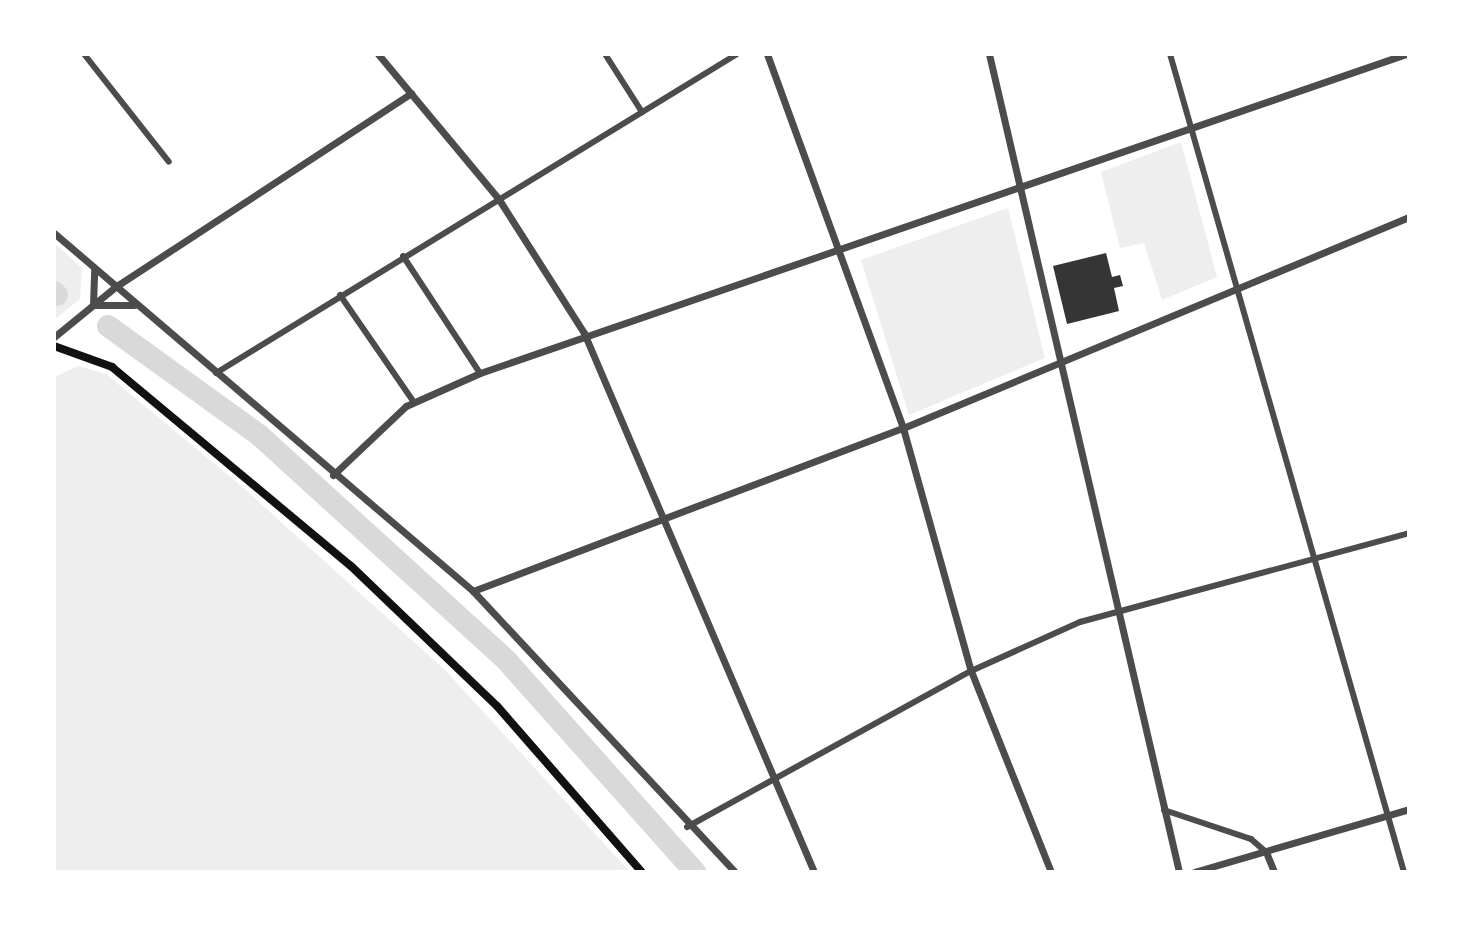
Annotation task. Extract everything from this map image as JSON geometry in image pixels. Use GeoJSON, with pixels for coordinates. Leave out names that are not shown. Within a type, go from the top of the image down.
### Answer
{"type":"FeatureCollection","features":[{"type":"Feature","properties":{"kind":"main road"},"geometry":{"type":"LineString","coordinates":[[54,346],[112,367],[351,566],[497,706],[642,872]]}},
{"type":"Feature","properties":{"kind":"street"},"geometry":{"type":"LineString","coordinates":[[84,54],[169,162]]}},
{"type":"Feature","properties":{"kind":"street"},"geometry":{"type":"LineString","coordinates":[[378,54],[498,198],[584,333],[772,785],[814,872]]}},
{"type":"Feature","properties":{"kind":"street"},"geometry":{"type":"LineString","coordinates":[[605,54],[642,112]]}},
{"type":"Feature","properties":{"kind":"street"},"geometry":{"type":"LineString","coordinates":[[216,373],[737,54]]}},
{"type":"Feature","properties":{"kind":"street"},"geometry":{"type":"LineString","coordinates":[[767,54],[903,428],[971,671],[1051,872]]}},
{"type":"Feature","properties":{"kind":"street"},"geometry":{"type":"LineString","coordinates":[[989,54],[1057,363],[1179,872]]}},
{"type":"Feature","properties":{"kind":"street"},"geometry":{"type":"LineString","coordinates":[[1170,54],[1312,562],[1404,872]]}},
{"type":"Feature","properties":{"kind":"street"},"geometry":{"type":"LineString","coordinates":[[333,475],[413,401],[480,373],[584,333],[840,250],[1190,125],[1406,54]]}},
{"type":"Feature","properties":{"kind":"street"},"geometry":{"type":"LineString","coordinates":[[54,337],[115,287],[411,93]]}},
{"type":"Feature","properties":{"kind":"street"},"geometry":{"type":"LineString","coordinates":[[473,591],[665,523],[903,428],[1409,217]]}},
{"type":"Feature","properties":{"kind":"street"},"geometry":{"type":"LineString","coordinates":[[54,233],[333,475],[473,591],[687,827],[735,872]]}},
{"type":"Feature","properties":{"kind":"street"},"geometry":{"type":"LineString","coordinates":[[403,256],[480,373]]}},
{"type":"Feature","properties":{"kind":"street"},"geometry":{"type":"LineString","coordinates":[[93,268],[93,305]]}},
{"type":"Feature","properties":{"kind":"street"},"geometry":{"type":"LineString","coordinates":[[340,295],[413,401]]}},
{"type":"Feature","properties":{"kind":"street"},"geometry":{"type":"LineString","coordinates":[[93,305],[137,306]]}},
{"type":"Feature","properties":{"kind":"street"},"geometry":{"type":"LineString","coordinates":[[687,827],[772,785],[971,671],[1115,612],[1312,562],[1409,533]]}},
{"type":"Feature","properties":{"kind":"street"},"geometry":{"type":"LineString","coordinates":[[1194,872],[1409,809]]}},
{"type":"Feature","properties":{"kind":"street"},"geometry":{"type":"LineString","coordinates":[[1164,810],[1251,839],[1266,852],[1274,872]]}},
{"type":"Feature","properties":{"kind":"shaded area"},"geometry":{"type":"Polygon","coordinates":[[[1181,142],[1217,277],[1162,300],[1144,243],[1120,248],[1101,172],[1181,142]]]}},
{"type":"Feature","properties":{"kind":"shaded area"},"geometry":{"type":"Polygon","coordinates":[[[1008,208],[1045,358],[909,415],[861,260],[1008,208]]]}},
{"type":"Feature","properties":{"kind":"shaded area"},"geometry":{"type":"Polygon","coordinates":[[[54,243],[82,268],[80,299],[54,320],[54,243]]]}},
{"type":"Feature","properties":{"kind":"shaded area"},"geometry":{"type":"Polygon","coordinates":[[[78,366],[106,374],[239,484],[445,670],[630,872],[54,872],[54,377],[78,366]]]}},
{"type":"Feature","properties":{"kind":"building"},"geometry":{"type":"Polygon","coordinates":[[[1106,253],[1112,277],[1120,275],[1123,286],[1114,288],[1119,311],[1067,324],[1053,266],[1106,253]]]}},
{"type":"Feature","properties":{"kind":"waterway"},"geometry":{"type":"LineString","coordinates":[[54,292],[57,295]]}},
{"type":"Feature","properties":{"kind":"waterway"},"geometry":{"type":"LineString","coordinates":[[108,326],[259,435],[507,661],[695,872]]}}]}
